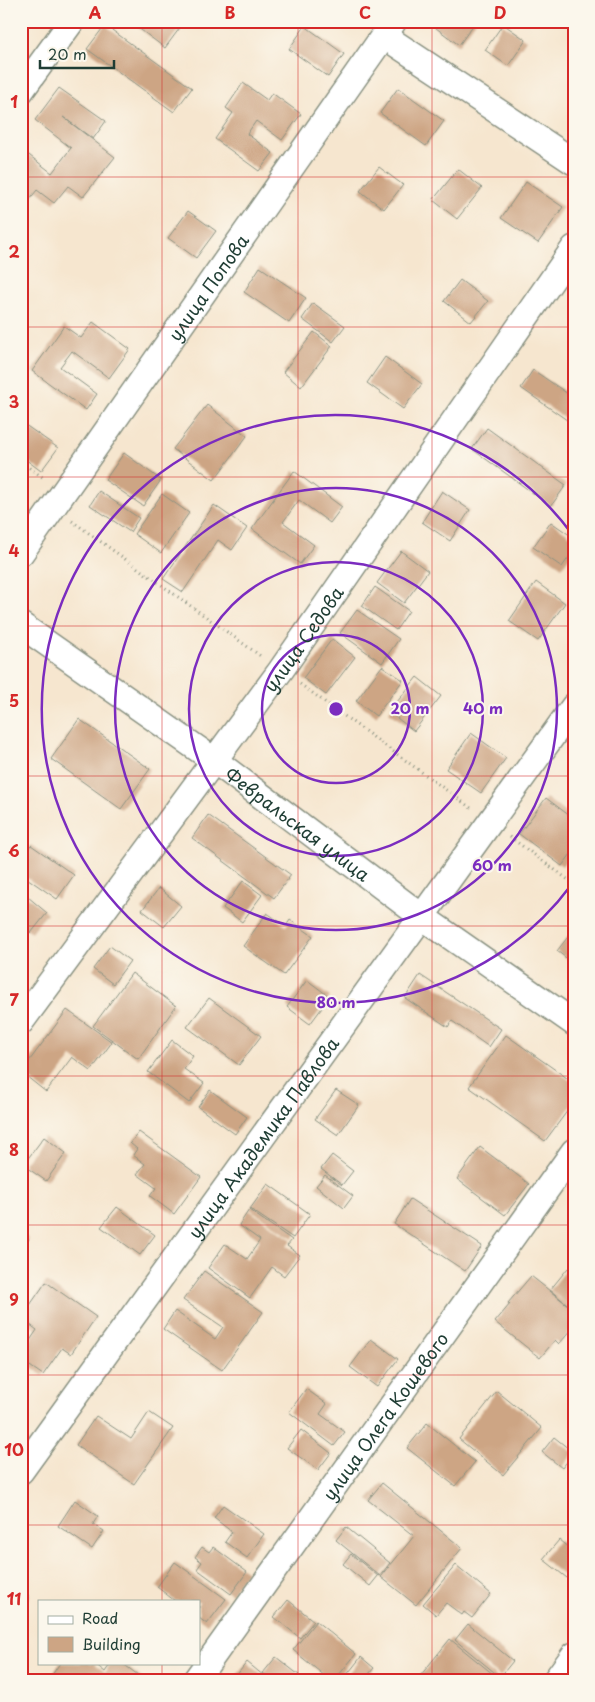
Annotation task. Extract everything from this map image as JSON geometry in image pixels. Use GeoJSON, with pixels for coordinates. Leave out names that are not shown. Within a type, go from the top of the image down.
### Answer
{"type":"FeatureCollection","features":[{"type":"Feature","properties":{"kind":"street"},"geometry":{"type":"LineString","coordinates":[[21,91],[72,21]]}},
{"type":"Feature","properties":{"kind":"street"},"geometry":{"type":"LineString","coordinates":[[389,28],[574,162]]}},
{"type":"Feature","properties":{"kind":"street","name":"улица Попова"},"geometry":{"type":"LineString","coordinates":[[21,553],[389,28]]}},
{"type":"Feature","properties":{"kind":"street","name":"улица Седова"},"geometry":{"type":"LineString","coordinates":[[21,1022],[281,670],[574,248]]}},
{"type":"Feature","properties":{"kind":"street","name":"Февральская улица"},"geometry":{"type":"LineString","coordinates":[[21,625],[215,761],[421,916],[574,1023]]}},
{"type":"Feature","properties":{"kind":"street","name":"улица Академика Павлова"},"geometry":{"type":"LineString","coordinates":[[21,1471],[574,706]]}},
{"type":"Feature","properties":{"kind":"street","name":"улица Олега Кошевого"},"geometry":{"type":"LineString","coordinates":[[194,1681],[574,1151]]}},
{"type":"Feature","properties":{"kind":"street"},"geometry":{"type":"LineString","coordinates":[[555,1681],[574,1655]]}},
{"type":"Feature","properties":{"kind":"path"},"geometry":{"type":"LineString","coordinates":[[53,508],[281,670],[574,884]]}},
{"type":"Feature","properties":{"kind":"building"},"geometry":{"type":"Polygon","coordinates":[[[129,21],[185,21],[165,48],[129,21]]]}},
{"type":"Feature","properties":{"kind":"building"},"geometry":{"type":"Polygon","coordinates":[[[434,21],[476,21],[459,45],[432,25],[434,21]]]}},
{"type":"Feature","properties":{"kind":"building"},"geometry":{"type":"Polygon","coordinates":[[[503,24],[526,40],[508,66],[485,50],[503,24]]]}},
{"type":"Feature","properties":{"kind":"building"},"geometry":{"type":"Polygon","coordinates":[[[105,25],[192,88],[174,112],[87,49],[105,25]]]}},
{"type":"Feature","properties":{"kind":"building"},"geometry":{"type":"Polygon","coordinates":[[[305,26],[344,54],[328,77],[289,49],[305,26]]]}},
{"type":"Feature","properties":{"kind":"building"},"geometry":{"type":"Polygon","coordinates":[[[243,83],[267,100],[272,93],[301,114],[282,140],[256,121],[247,134],[273,153],[259,171],[215,139],[233,113],[226,108],[243,83]]]}},
{"type":"Feature","properties":{"kind":"building"},"geometry":{"type":"Polygon","coordinates":[[[59,88],[106,121],[93,139],[63,117],[115,157],[83,197],[68,186],[54,203],[37,190],[21,210],[21,156],[25,152],[52,173],[71,148],[35,120],[59,88]]]}},
{"type":"Feature","properties":{"kind":"building"},"geometry":{"type":"Polygon","coordinates":[[[398,88],[444,121],[426,146],[380,113],[398,88]]]}},
{"type":"Feature","properties":{"kind":"building"},"geometry":{"type":"Polygon","coordinates":[[[379,167],[403,185],[384,209],[360,191],[379,167]]]}},
{"type":"Feature","properties":{"kind":"building"},"geometry":{"type":"Polygon","coordinates":[[[458,169],[482,188],[457,219],[433,200],[458,169]]]}},
{"type":"Feature","properties":{"kind":"building"},"geometry":{"type":"Polygon","coordinates":[[[526,182],[563,207],[538,243],[501,218],[526,182]]]}},
{"type":"Feature","properties":{"kind":"building"},"geometry":{"type":"Polygon","coordinates":[[[188,211],[216,231],[196,258],[168,238],[188,211]]]}},
{"type":"Feature","properties":{"kind":"building"},"geometry":{"type":"Polygon","coordinates":[[[260,267],[306,298],[289,323],[244,292],[260,267]]]}},
{"type":"Feature","properties":{"kind":"building"},"geometry":{"type":"Polygon","coordinates":[[[460,280],[488,301],[471,322],[444,301],[460,280]]]}},
{"type":"Feature","properties":{"kind":"building"},"geometry":{"type":"Polygon","coordinates":[[[313,303],[345,326],[333,342],[302,319],[313,303]]]}},
{"type":"Feature","properties":{"kind":"building"},"geometry":{"type":"Polygon","coordinates":[[[93,322],[130,349],[109,378],[72,351],[60,367],[97,394],[86,410],[32,371],[64,326],[81,338],[93,322]]]}},
{"type":"Feature","properties":{"kind":"building"},"geometry":{"type":"Polygon","coordinates":[[[314,332],[332,346],[301,387],[283,372],[314,332]]]}},
{"type":"Feature","properties":{"kind":"building"},"geometry":{"type":"Polygon","coordinates":[[[385,357],[422,384],[403,409],[367,383],[385,357]]]}},
{"type":"Feature","properties":{"kind":"building"},"geometry":{"type":"Polygon","coordinates":[[[533,370],[574,398],[574,425],[521,388],[533,370]]]}},
{"type":"Feature","properties":{"kind":"building"},"geometry":{"type":"Polygon","coordinates":[[[207,405],[247,436],[214,480],[173,449],[207,405]]]}},
{"type":"Feature","properties":{"kind":"building"},"geometry":{"type":"Polygon","coordinates":[[[21,422],[58,448],[41,471],[21,456],[21,422]]]}},
{"type":"Feature","properties":{"kind":"building"},"geometry":{"type":"Polygon","coordinates":[[[487,428],[566,485],[551,506],[472,449],[487,428]]]}},
{"type":"Feature","properties":{"kind":"building"},"geometry":{"type":"Polygon","coordinates":[[[124,453],[161,480],[143,506],[105,480],[124,453]]]}},
{"type":"Feature","properties":{"kind":"building"},"geometry":{"type":"Polygon","coordinates":[[[294,471],[342,507],[330,523],[299,500],[283,522],[314,545],[300,564],[252,529],[294,471]]]}},
{"type":"Feature","properties":{"kind":"building"},"geometry":{"type":"Polygon","coordinates":[[[99,491],[139,518],[130,532],[90,505],[99,491]]]}},
{"type":"Feature","properties":{"kind":"building"},"geometry":{"type":"Polygon","coordinates":[[[442,491],[470,510],[450,541],[422,522],[442,491]]]}},
{"type":"Feature","properties":{"kind":"building"},"geometry":{"type":"Polygon","coordinates":[[[162,494],[189,513],[161,553],[134,534],[162,494]]]}},
{"type":"Feature","properties":{"kind":"building"},"geometry":{"type":"Polygon","coordinates":[[[214,505],[247,528],[232,550],[218,540],[183,592],[163,579],[214,505]]]}},
{"type":"Feature","properties":{"kind":"building"},"geometry":{"type":"Polygon","coordinates":[[[551,522],[574,538],[574,550],[562,567],[533,547],[551,522]]]}},
{"type":"Feature","properties":{"kind":"building"},"geometry":{"type":"Polygon","coordinates":[[[401,551],[428,571],[404,603],[377,583],[401,551]]]}},
{"type":"Feature","properties":{"kind":"building"},"geometry":{"type":"Polygon","coordinates":[[[536,582],[565,603],[538,641],[509,621],[536,582]]]}},
{"type":"Feature","properties":{"kind":"building"},"geometry":{"type":"Polygon","coordinates":[[[375,587],[409,611],[396,630],[362,606],[375,587]]]}},
{"type":"Feature","properties":{"kind":"building"},"geometry":{"type":"Polygon","coordinates":[[[357,610],[399,639],[382,663],[340,633],[357,610]]]}},
{"type":"Feature","properties":{"kind":"building"},"geometry":{"type":"Polygon","coordinates":[[[332,639],[355,657],[326,695],[303,678],[332,639]]]}},
{"type":"Feature","properties":{"kind":"building"},"geometry":{"type":"Polygon","coordinates":[[[382,666],[403,680],[376,716],[356,701],[382,666]]]}},
{"type":"Feature","properties":{"kind":"building"},"geometry":{"type":"Polygon","coordinates":[[[417,677],[441,696],[414,731],[389,712],[417,677]]]}},
{"type":"Feature","properties":{"kind":"building"},"geometry":{"type":"Polygon","coordinates":[[[79,719],[150,769],[121,809],[51,759],[79,719]]]}},
{"type":"Feature","properties":{"kind":"building"},"geometry":{"type":"Polygon","coordinates":[[[471,733],[506,758],[481,793],[446,769],[471,733]]]}},
{"type":"Feature","properties":{"kind":"building"},"geometry":{"type":"Polygon","coordinates":[[[546,798],[574,819],[574,850],[562,866],[519,834],[546,798]]]}},
{"type":"Feature","properties":{"kind":"building"},"geometry":{"type":"Polygon","coordinates":[[[208,815],[291,875],[274,898],[192,838],[208,815]]]}},
{"type":"Feature","properties":{"kind":"building"},"geometry":{"type":"Polygon","coordinates":[[[31,845],[74,875],[57,899],[21,874],[21,856],[31,845]]]}},
{"type":"Feature","properties":{"kind":"building"},"geometry":{"type":"Polygon","coordinates":[[[243,881],[262,895],[242,922],[223,908],[243,881]]]}},
{"type":"Feature","properties":{"kind":"building"},"geometry":{"type":"Polygon","coordinates":[[[159,888],[181,906],[164,927],[142,910],[159,888]]]}},
{"type":"Feature","properties":{"kind":"building"},"geometry":{"type":"Polygon","coordinates":[[[21,891],[47,913],[31,933],[21,924],[21,891]]]}},
{"type":"Feature","properties":{"kind":"building"},"geometry":{"type":"Polygon","coordinates":[[[267,913],[286,926],[290,920],[313,936],[284,975],[243,946],[267,913]]]}},
{"type":"Feature","properties":{"kind":"building"},"geometry":{"type":"Polygon","coordinates":[[[574,929],[574,964],[557,951],[574,929]]]}},
{"type":"Feature","properties":{"kind":"building"},"geometry":{"type":"Polygon","coordinates":[[[110,946],[130,961],[113,984],[93,969],[110,946]]]}},
{"type":"Feature","properties":{"kind":"building"},"geometry":{"type":"Polygon","coordinates":[[[132,973],[176,1006],[138,1059],[93,1026],[132,973]]]}},
{"type":"Feature","properties":{"kind":"building"},"geometry":{"type":"Polygon","coordinates":[[[420,975],[501,1029],[489,1047],[452,1021],[448,1027],[405,998],[420,975]]]}},
{"type":"Feature","properties":{"kind":"building"},"geometry":{"type":"Polygon","coordinates":[[[307,980],[330,997],[310,1024],[287,1007],[307,980]]]}},
{"type":"Feature","properties":{"kind":"building"},"geometry":{"type":"Polygon","coordinates":[[[209,998],[261,1036],[239,1065],[187,1027],[209,998]]]}},
{"type":"Feature","properties":{"kind":"building"},"geometry":{"type":"Polygon","coordinates":[[[67,1010],[112,1042],[91,1071],[72,1057],[46,1092],[21,1072],[67,1010]]]}},
{"type":"Feature","properties":{"kind":"building"},"geometry":{"type":"Polygon","coordinates":[[[506,1035],[574,1083],[574,1102],[545,1141],[469,1087],[506,1035]]]}},
{"type":"Feature","properties":{"kind":"building"},"geometry":{"type":"Polygon","coordinates":[[[172,1040],[193,1056],[184,1069],[204,1083],[189,1103],[148,1072],[172,1040]]]}},
{"type":"Feature","properties":{"kind":"building"},"geometry":{"type":"Polygon","coordinates":[[[210,1090],[247,1117],[235,1134],[198,1107],[210,1090]]]}},
{"type":"Feature","properties":{"kind":"building"},"geometry":{"type":"Polygon","coordinates":[[[336,1090],[359,1105],[338,1135],[315,1119],[336,1090]]]}},
{"type":"Feature","properties":{"kind":"building"},"geometry":{"type":"Polygon","coordinates":[[[139,1132],[201,1177],[174,1214],[150,1196],[156,1188],[137,1174],[145,1164],[133,1155],[137,1149],[130,1143],[139,1132]]]}},
{"type":"Feature","properties":{"kind":"building"},"geometry":{"type":"Polygon","coordinates":[[[44,1137],[66,1153],[46,1181],[23,1165],[44,1137]]]}},
{"type":"Feature","properties":{"kind":"building"},"geometry":{"type":"Polygon","coordinates":[[[480,1147],[529,1184],[505,1215],[457,1179],[480,1147]]]}},
{"type":"Feature","properties":{"kind":"building"},"geometry":{"type":"Polygon","coordinates":[[[332,1155],[353,1171],[342,1185],[321,1169],[332,1155]]]}},
{"type":"Feature","properties":{"kind":"building"},"geometry":{"type":"Polygon","coordinates":[[[325,1175],[353,1196],[344,1208],[316,1186],[325,1175]]]}},
{"type":"Feature","properties":{"kind":"building"},"geometry":{"type":"Polygon","coordinates":[[[268,1184],[310,1214],[293,1238],[250,1209],[268,1184]]]}},
{"type":"Feature","properties":{"kind":"building"},"geometry":{"type":"Polygon","coordinates":[[[410,1199],[482,1246],[465,1271],[394,1224],[410,1199]]]}},
{"type":"Feature","properties":{"kind":"building"},"geometry":{"type":"Polygon","coordinates":[[[117,1207],[155,1235],[140,1255],[101,1227],[117,1207]]]}},
{"type":"Feature","properties":{"kind":"building"},"geometry":{"type":"Polygon","coordinates":[[[249,1210],[292,1240],[287,1246],[300,1255],[284,1276],[272,1267],[250,1298],[208,1268],[225,1244],[247,1259],[260,1240],[239,1225],[249,1210]]]}},
{"type":"Feature","properties":{"kind":"building"},"geometry":{"type":"Polygon","coordinates":[[[21,1233],[29,1239],[21,1249],[21,1233]]]}},
{"type":"Feature","properties":{"kind":"building"},"geometry":{"type":"Polygon","coordinates":[[[568,1268],[574,1273],[574,1296],[567,1304],[550,1290],[568,1268]]]}},
{"type":"Feature","properties":{"kind":"building"},"geometry":{"type":"Polygon","coordinates":[[[204,1271],[263,1312],[222,1370],[163,1329],[175,1311],[215,1339],[223,1327],[183,1300],[204,1271]]]}},
{"type":"Feature","properties":{"kind":"building"},"geometry":{"type":"Polygon","coordinates":[[[531,1276],[574,1310],[574,1327],[559,1344],[555,1340],[540,1358],[495,1322],[531,1276]]]}},
{"type":"Feature","properties":{"kind":"building"},"geometry":{"type":"Polygon","coordinates":[[[46,1282],[96,1317],[71,1354],[62,1348],[43,1375],[21,1360],[21,1354],[37,1330],[21,1318],[46,1282]]]}},
{"type":"Feature","properties":{"kind":"building"},"geometry":{"type":"Polygon","coordinates":[[[371,1339],[398,1359],[377,1387],[350,1367],[371,1339]]]}},
{"type":"Feature","properties":{"kind":"building"},"geometry":{"type":"Polygon","coordinates":[[[306,1389],[327,1404],[320,1414],[345,1432],[334,1446],[289,1412],[306,1389]]]}},
{"type":"Feature","properties":{"kind":"building"},"geometry":{"type":"Polygon","coordinates":[[[497,1391],[542,1428],[503,1475],[459,1439],[497,1391]]]}},
{"type":"Feature","properties":{"kind":"building"},"geometry":{"type":"Polygon","coordinates":[[[149,1412],[173,1428],[134,1484],[76,1445],[96,1416],[131,1439],[149,1412]]]}},
{"type":"Feature","properties":{"kind":"building"},"geometry":{"type":"Polygon","coordinates":[[[427,1423],[475,1462],[455,1486],[407,1448],[427,1423]]]}},
{"type":"Feature","properties":{"kind":"building"},"geometry":{"type":"Polygon","coordinates":[[[301,1430],[331,1453],[318,1470],[287,1448],[301,1430]]]}},
{"type":"Feature","properties":{"kind":"building"},"geometry":{"type":"Polygon","coordinates":[[[554,1437],[574,1453],[562,1468],[542,1452],[554,1437]]]}},
{"type":"Feature","properties":{"kind":"building"},"geometry":{"type":"Polygon","coordinates":[[[382,1483],[462,1548],[416,1605],[381,1577],[414,1536],[368,1500],[382,1483]]]}},
{"type":"Feature","properties":{"kind":"building"},"geometry":{"type":"Polygon","coordinates":[[[75,1500],[98,1516],[93,1524],[104,1531],[92,1549],[58,1526],[75,1500]]]}},
{"type":"Feature","properties":{"kind":"building"},"geometry":{"type":"Polygon","coordinates":[[[223,1505],[264,1534],[247,1558],[225,1542],[232,1532],[214,1518],[223,1505]]]}},
{"type":"Feature","properties":{"kind":"building"},"geometry":{"type":"Polygon","coordinates":[[[346,1527],[390,1563],[380,1576],[336,1540],[346,1527]]]}},
{"type":"Feature","properties":{"kind":"building"},"geometry":{"type":"Polygon","coordinates":[[[559,1540],[574,1552],[574,1564],[571,1567],[574,1571],[567,1578],[543,1559],[559,1540]]]}},
{"type":"Feature","properties":{"kind":"building"},"geometry":{"type":"Polygon","coordinates":[[[202,1547],[209,1552],[213,1547],[247,1572],[231,1594],[197,1569],[202,1562],[195,1557],[202,1547]]]}},
{"type":"Feature","properties":{"kind":"building"},"geometry":{"type":"Polygon","coordinates":[[[351,1554],[378,1576],[370,1586],[343,1564],[351,1554]]]}},
{"type":"Feature","properties":{"kind":"building"},"geometry":{"type":"Polygon","coordinates":[[[175,1562],[226,1599],[207,1624],[200,1619],[200,1600],[174,1600],[157,1587],[175,1562]]]}},
{"type":"Feature","properties":{"kind":"building"},"geometry":{"type":"Polygon","coordinates":[[[456,1565],[491,1594],[472,1618],[464,1612],[462,1615],[446,1603],[436,1615],[423,1604],[456,1565]]]}},
{"type":"Feature","properties":{"kind":"building"},"geometry":{"type":"Polygon","coordinates":[[[21,1590],[30,1597],[21,1609],[21,1590]]]}},
{"type":"Feature","properties":{"kind":"building"},"geometry":{"type":"Polygon","coordinates":[[[288,1600],[314,1621],[300,1638],[274,1617],[288,1600]]]}},
{"type":"Feature","properties":{"kind":"building"},"geometry":{"type":"Polygon","coordinates":[[[316,1621],[356,1654],[334,1681],[331,1681],[293,1650],[316,1621]]]}},
{"type":"Feature","properties":{"kind":"building"},"geometry":{"type":"Polygon","coordinates":[[[468,1624],[513,1661],[500,1677],[455,1640],[468,1624]]]}},
{"type":"Feature","properties":{"kind":"building"},"geometry":{"type":"Polygon","coordinates":[[[450,1639],[499,1679],[497,1681],[448,1681],[446,1679],[445,1681],[416,1681],[450,1639]]]}},
{"type":"Feature","properties":{"kind":"building"},"geometry":{"type":"Polygon","coordinates":[[[276,1657],[299,1675],[294,1681],[272,1681],[263,1673],[276,1657]]]}},
{"type":"Feature","properties":{"kind":"building"},"geometry":{"type":"Polygon","coordinates":[[[361,1657],[374,1668],[363,1681],[342,1681],[361,1657]]]}},
{"type":"Feature","properties":{"kind":"building"},"geometry":{"type":"Polygon","coordinates":[[[247,1662],[270,1681],[232,1681],[247,1662]]]}},
{"type":"Feature","properties":{"kind":"building"},"geometry":{"type":"Polygon","coordinates":[[[59,1664],[95,1664],[105,1672],[110,1664],[123,1664],[146,1681],[108,1681],[102,1676],[98,1681],[48,1681],[59,1664]]]}}]}
